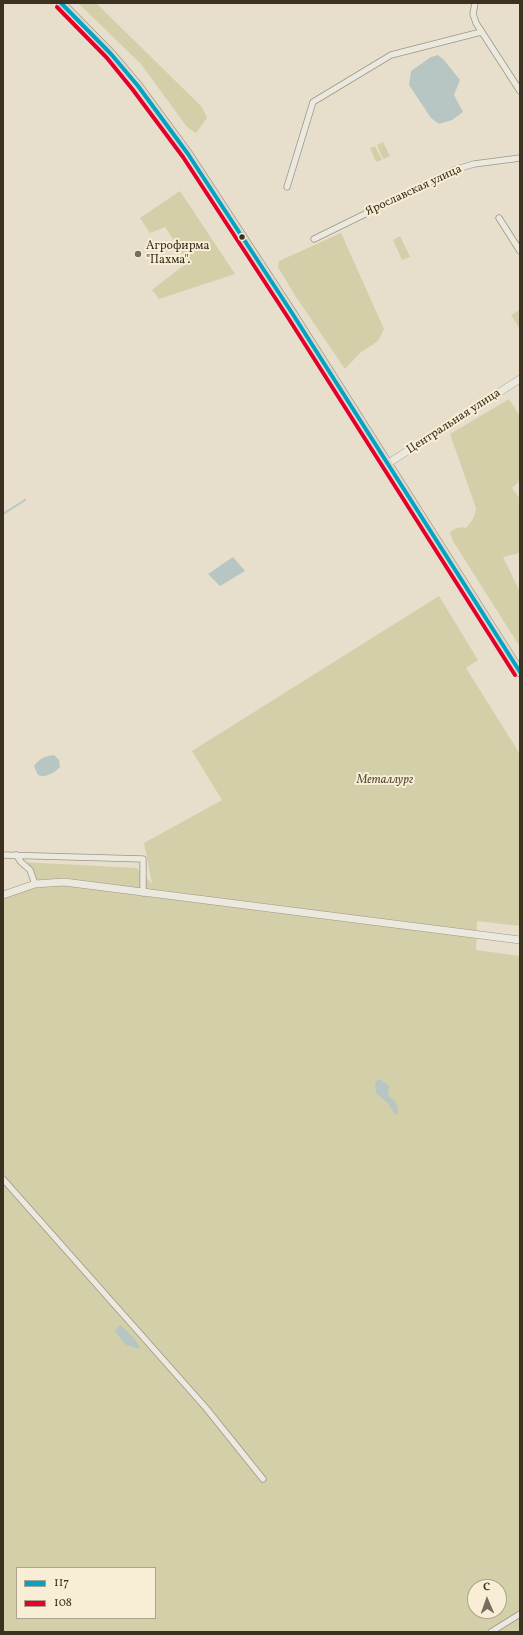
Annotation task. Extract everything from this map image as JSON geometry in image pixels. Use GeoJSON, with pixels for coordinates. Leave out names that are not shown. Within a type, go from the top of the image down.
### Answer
{"type":"FeatureCollection","features":[{"type":"Feature","properties":{"kind":"highway"},"geometry":{"type":"LineString","coordinates":[[61,3],[120,65],[164,120],[292,313],[520,672]]}},
{"type":"Feature","properties":{"kind":"street"},"geometry":{"type":"LineString","coordinates":[[475,3],[473,14],[481,32],[520,91]]}},
{"type":"Feature","properties":{"kind":"street"},"geometry":{"type":"LineString","coordinates":[[287,187],[313,102],[392,55],[481,32]]}},
{"type":"Feature","properties":{"kind":"street","name":"Ярославская улица"},"geometry":{"type":"LineString","coordinates":[[314,239],[457,169],[474,164],[520,158]]}},
{"type":"Feature","properties":{"kind":"street"},"geometry":{"type":"LineString","coordinates":[[499,218],[520,251]]}},
{"type":"Feature","properties":{"kind":"street","name":"Центральная улица"},"geometry":{"type":"LineString","coordinates":[[387,464],[520,379]]}},
{"type":"Feature","properties":{"kind":"street"},"geometry":{"type":"LineString","coordinates":[[3,855],[143,859],[143,893]]}},
{"type":"Feature","properties":{"kind":"street"},"geometry":{"type":"LineString","coordinates":[[16,855],[30,870],[35,884]]}},
{"type":"Feature","properties":{"kind":"street"},"geometry":{"type":"LineString","coordinates":[[3,895],[35,884],[64,882],[520,940]]}},
{"type":"Feature","properties":{"kind":"street"},"geometry":{"type":"LineString","coordinates":[[3,1179],[206,1408],[264,1479]]}},
{"type":"Feature","properties":{"kind":"street"},"geometry":{"type":"LineString","coordinates":[[491,1632],[520,1614]]}},
{"type":"Feature","properties":{"kind":"green space"},"geometry":{"type":"Polygon","coordinates":[[[78,3],[96,3],[202,107],[207,118],[196,133],[187,127],[141,64],[78,3]]]}},
{"type":"Feature","properties":{"kind":"green space"},"geometry":{"type":"Polygon","coordinates":[[[383,142],[390,156],[383,159],[377,145],[383,142]]]}},
{"type":"Feature","properties":{"kind":"green space"},"geometry":{"type":"Polygon","coordinates":[[[375,146],[382,160],[376,162],[370,148],[375,146]]]}},
{"type":"Feature","properties":{"kind":"green space"},"geometry":{"type":"Polygon","coordinates":[[[180,191],[235,274],[159,299],[152,290],[188,262],[165,227],[150,233],[140,218],[180,191]]]}},
{"type":"Feature","properties":{"kind":"green space"},"geometry":{"type":"Polygon","coordinates":[[[341,233],[384,329],[378,341],[360,353],[345,369],[296,297],[278,267],[279,261],[341,233]]]}},
{"type":"Feature","properties":{"kind":"green space"},"geometry":{"type":"Polygon","coordinates":[[[400,236],[410,257],[402,260],[393,240],[400,236]]]}},
{"type":"Feature","properties":{"kind":"green space"},"geometry":{"type":"Polygon","coordinates":[[[520,310],[520,329],[511,315],[520,310]]]}},
{"type":"Feature","properties":{"kind":"green space"},"geometry":{"type":"Polygon","coordinates":[[[509,399],[520,416],[520,481],[512,488],[520,499],[520,553],[503,557],[520,592],[520,647],[453,541],[450,533],[457,528],[466,528],[473,519],[476,508],[450,434],[509,399]]]}},
{"type":"Feature","properties":{"kind":"green space","name":"Металлург"},"geometry":{"type":"Polygon","coordinates":[[[439,596],[478,660],[466,668],[520,754],[520,926],[477,921],[476,950],[520,956],[520,1632],[3,1632],[3,895],[35,884],[30,870],[21,862],[137,868],[152,884],[144,843],[222,800],[192,751],[439,596]]]}},
{"type":"Feature","properties":{"kind":"shaded area"},"geometry":{"type":"Polygon","coordinates":[[[438,55],[444,60],[460,80],[454,95],[463,112],[452,120],[439,124],[431,118],[409,85],[411,71],[431,57],[438,55]]]}},
{"type":"Feature","properties":{"kind":"shaded area"},"geometry":{"type":"Polygon","coordinates":[[[233,557],[245,571],[220,586],[208,574],[233,557]]]}},
{"type":"Feature","properties":{"kind":"shaded area"},"geometry":{"type":"Polygon","coordinates":[[[54,755],[59,760],[60,767],[50,774],[44,776],[38,775],[34,766],[38,761],[42,758],[54,755]]]}},
{"type":"Feature","properties":{"kind":"shaded area"},"geometry":{"type":"Polygon","coordinates":[[[377,1080],[381,1080],[389,1086],[388,1096],[396,1104],[398,1115],[394,1113],[388,1103],[376,1093],[375,1084],[377,1080]]]}},
{"type":"Feature","properties":{"kind":"shaded area"},"geometry":{"type":"Polygon","coordinates":[[[120,1325],[134,1338],[140,1349],[126,1345],[115,1331],[120,1325]]]}},
{"type":"Feature","properties":{"kind":"waterway"},"geometry":{"type":"LineString","coordinates":[[3,514],[25,500]]}},
{"type":"Feature","properties":{"kind":"transit line","name":"117"},"geometry":{"type":"LineString","coordinates":[[61,3],[111,54],[138,86],[188,154],[292,313],[520,672]]}},
{"type":"Feature","properties":{"kind":"transit line","name":"108"},"geometry":{"type":"LineString","coordinates":[[57,7],[107,58],[183,157],[287,316],[515,675]]}},
{"type":"Feature","properties":{"kind":"place","name":"Агрофирма \"Пахма\"."},"geometry":{"type":"Point","coordinates":[138,254]}}]}
